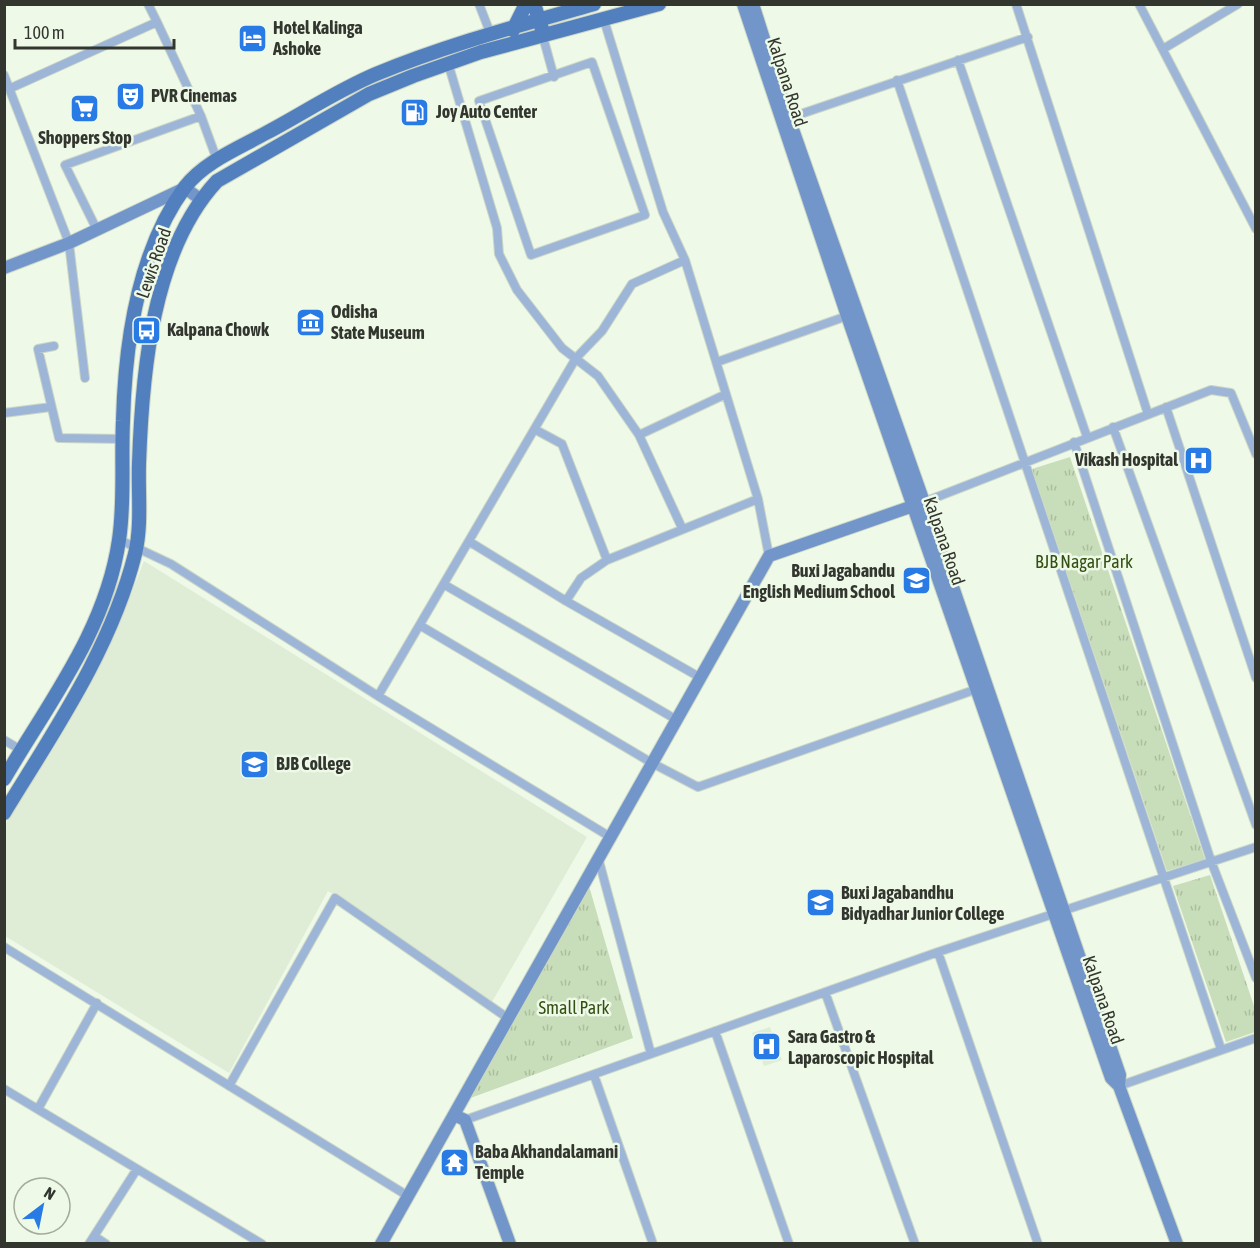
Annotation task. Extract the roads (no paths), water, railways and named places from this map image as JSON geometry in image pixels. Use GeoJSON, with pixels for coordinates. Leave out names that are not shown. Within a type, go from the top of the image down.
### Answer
{"type":"FeatureCollection","features":[{"type":"Feature","properties":{"kind":"main road"},"geometry":{"type":"LineString","coordinates":[[513,30],[526,4]]}},
{"type":"Feature","properties":{"kind":"main road"},"geometry":{"type":"LineString","coordinates":[[534,4],[543,37]]}},
{"type":"Feature","properties":{"kind":"main road","name":"Lewis Road"},"geometry":{"type":"LineString","coordinates":[[4,779],[73,667],[96,622],[120,540],[123,439],[129,354],[139,294],[153,248],[185,188],[198,173],[217,160],[374,75],[491,35],[540,21],[558,9],[594,4]]}},
{"type":"Feature","properties":{"kind":"main road","name":"Lewis Road"},"geometry":{"type":"LineString","coordinates":[[4,813],[88,672],[106,637],[123,592],[136,547],[143,388],[150,340],[165,279],[189,217],[200,200],[217,181],[369,94],[448,63],[659,4]]}},
{"type":"Feature","properties":{"kind":"main road"},"geometry":{"type":"LineString","coordinates":[[558,9],[563,32]]}},
{"type":"Feature","properties":{"kind":"street"},"geometry":{"type":"LineString","coordinates":[[148,4],[201,116],[217,160]]}},
{"type":"Feature","properties":{"kind":"street"},"geometry":{"type":"LineString","coordinates":[[479,4],[491,35]]}},
{"type":"Feature","properties":{"kind":"street","name":"Kalpana Road"},"geometry":{"type":"LineString","coordinates":[[743,4],[847,316],[919,504],[977,689],[1059,912]]}},
{"type":"Feature","properties":{"kind":"street","name":"Kalpana Road"},"geometry":{"type":"LineString","coordinates":[[753,4],[919,504],[1059,912],[1111,1078],[1119,1086],[1177,1244]]}},
{"type":"Feature","properties":{"kind":"street"},"geometry":{"type":"LineString","coordinates":[[1016,4],[1148,414]]}},
{"type":"Feature","properties":{"kind":"street"},"geometry":{"type":"LineString","coordinates":[[1139,4],[1256,229]]}},
{"type":"Feature","properties":{"kind":"street"},"geometry":{"type":"LineString","coordinates":[[1163,49],[1238,4]]}},
{"type":"Feature","properties":{"kind":"street"},"geometry":{"type":"LineString","coordinates":[[381,1244],[408,1196],[460,1117],[509,1018],[769,556],[758,499],[717,362],[685,260],[663,212],[604,20]]}},
{"type":"Feature","properties":{"kind":"street"},"geometry":{"type":"LineString","coordinates":[[11,88],[157,21]]}},
{"type":"Feature","properties":{"kind":"street"},"geometry":{"type":"LineString","coordinates":[[543,37],[554,77]]}},
{"type":"Feature","properties":{"kind":"street"},"geometry":{"type":"LineString","coordinates":[[789,118],[1028,37]]}},
{"type":"Feature","properties":{"kind":"street"},"geometry":{"type":"LineString","coordinates":[[958,60],[1087,437]]}},
{"type":"Feature","properties":{"kind":"street"},"geometry":{"type":"LineString","coordinates":[[592,62],[645,215],[531,255],[479,101],[554,77],[592,62]]}},
{"type":"Feature","properties":{"kind":"street"},"geometry":{"type":"LineString","coordinates":[[448,63],[497,228],[499,254],[516,290],[537,320],[562,348],[598,376],[639,435],[682,528]]}},
{"type":"Feature","properties":{"kind":"street"},"geometry":{"type":"LineString","coordinates":[[4,75],[11,88],[69,243],[85,378]]}},
{"type":"Feature","properties":{"kind":"street"},"geometry":{"type":"LineString","coordinates":[[897,80],[1221,1049]]}},
{"type":"Feature","properties":{"kind":"street"},"geometry":{"type":"LineString","coordinates":[[97,230],[65,165],[201,116]]}},
{"type":"Feature","properties":{"kind":"street"},"geometry":{"type":"LineString","coordinates":[[4,268],[69,243],[185,188],[200,200]]}},
{"type":"Feature","properties":{"kind":"street"},"geometry":{"type":"LineString","coordinates":[[378,696],[536,430],[576,358],[602,330],[632,284],[685,260]]}},
{"type":"Feature","properties":{"kind":"street"},"geometry":{"type":"LineString","coordinates":[[717,362],[847,316]]}},
{"type":"Feature","properties":{"kind":"street"},"geometry":{"type":"LineString","coordinates":[[54,346],[38,349],[59,438],[123,439]]}},
{"type":"Feature","properties":{"kind":"street"},"geometry":{"type":"LineString","coordinates":[[769,556],[919,504],[1211,390],[1232,393],[1256,454]]}},
{"type":"Feature","properties":{"kind":"street"},"geometry":{"type":"LineString","coordinates":[[639,435],[726,394]]}},
{"type":"Feature","properties":{"kind":"street"},"geometry":{"type":"LineString","coordinates":[[4,412],[51,406]]}},
{"type":"Feature","properties":{"kind":"street"},"geometry":{"type":"LineString","coordinates":[[1166,407],[1256,678]]}},
{"type":"Feature","properties":{"kind":"street"},"geometry":{"type":"LineString","coordinates":[[1113,427],[1256,825]]}},
{"type":"Feature","properties":{"kind":"street"},"geometry":{"type":"LineString","coordinates":[[536,430],[562,444],[607,560]]}},
{"type":"Feature","properties":{"kind":"street"},"geometry":{"type":"LineString","coordinates":[[1074,442],[1211,861],[1256,978]]}},
{"type":"Feature","properties":{"kind":"street"},"geometry":{"type":"LineString","coordinates":[[566,601],[581,578],[607,560],[758,499]]}},
{"type":"Feature","properties":{"kind":"street"},"geometry":{"type":"LineString","coordinates":[[120,540],[171,564],[378,696],[612,838]]}},
{"type":"Feature","properties":{"kind":"street"},"geometry":{"type":"LineString","coordinates":[[470,542],[566,601],[701,678]]}},
{"type":"Feature","properties":{"kind":"street"},"geometry":{"type":"LineString","coordinates":[[445,585],[677,720]]}},
{"type":"Feature","properties":{"kind":"street"},"geometry":{"type":"LineString","coordinates":[[421,626],[652,763],[698,787],[977,689]]}},
{"type":"Feature","properties":{"kind":"street"},"geometry":{"type":"LineString","coordinates":[[4,740],[21,750]]}},
{"type":"Feature","properties":{"kind":"street"},"geometry":{"type":"LineString","coordinates":[[460,1117],[594,1075],[938,952],[1256,847]]}},
{"type":"Feature","properties":{"kind":"street"},"geometry":{"type":"LineString","coordinates":[[599,861],[651,1054]]}},
{"type":"Feature","properties":{"kind":"street"},"geometry":{"type":"LineString","coordinates":[[229,1086],[335,898],[509,1018]]}},
{"type":"Feature","properties":{"kind":"street"},"geometry":{"type":"LineString","coordinates":[[4,947],[408,1196]]}},
{"type":"Feature","properties":{"kind":"street"},"geometry":{"type":"LineString","coordinates":[[938,952],[1038,1244]]}},
{"type":"Feature","properties":{"kind":"street"},"geometry":{"type":"LineString","coordinates":[[825,992],[915,1244]]}},
{"type":"Feature","properties":{"kind":"street"},"geometry":{"type":"LineString","coordinates":[[38,1109],[97,1003]]}},
{"type":"Feature","properties":{"kind":"street"},"geometry":{"type":"LineString","coordinates":[[715,1032],[789,1244]]}},
{"type":"Feature","properties":{"kind":"street"},"geometry":{"type":"LineString","coordinates":[[1119,1086],[1256,1038]]}},
{"type":"Feature","properties":{"kind":"street"},"geometry":{"type":"LineString","coordinates":[[594,1075],[653,1244]]}},
{"type":"Feature","properties":{"kind":"street"},"geometry":{"type":"LineString","coordinates":[[4,1089],[262,1244]]}},
{"type":"Feature","properties":{"kind":"street"},"geometry":{"type":"LineString","coordinates":[[460,1117],[510,1244]]}},
{"type":"Feature","properties":{"kind":"street"},"geometry":{"type":"LineString","coordinates":[[106,1244],[92,1240],[137,1169]]}},
{"type":"Feature","properties":{"kind":"place","name":"Hotel Kalinga Ashoke"},"geometry":{"type":"Point","coordinates":[252,38]}},
{"type":"Feature","properties":{"kind":"place","name":"PVR Cinemas"},"geometry":{"type":"Point","coordinates":[130,96]}},
{"type":"Feature","properties":{"kind":"place","name":"Shoppers Stop"},"geometry":{"type":"Point","coordinates":[85,109]}},
{"type":"Feature","properties":{"kind":"place","name":"Joy Auto Center"},"geometry":{"type":"Point","coordinates":[415,112]}},
{"type":"Feature","properties":{"kind":"place","name":"Odisha State Museum"},"geometry":{"type":"Point","coordinates":[310,322]}},
{"type":"Feature","properties":{"kind":"place","name":"Kalpana Chowk"},"geometry":{"type":"Point","coordinates":[146,330]}},
{"type":"Feature","properties":{"kind":"place","name":"Vikash Hospital"},"geometry":{"type":"Point","coordinates":[1199,460]}},
{"type":"Feature","properties":{"kind":"place","name":"Buxi Jagabandu English Medium School"},"geometry":{"type":"Point","coordinates":[916,581]}},
{"type":"Feature","properties":{"kind":"place","name":"BJB College"},"geometry":{"type":"Point","coordinates":[255,764]}},
{"type":"Feature","properties":{"kind":"place","name":"Buxi Jagabandhu Bidyadhar Junior College"},"geometry":{"type":"Point","coordinates":[820,903]}},
{"type":"Feature","properties":{"kind":"place","name":"Sara Gastro & Laparoscopic Hospital"},"geometry":{"type":"Point","coordinates":[767,1047]}},
{"type":"Feature","properties":{"kind":"place","name":"Baba Akhandalamani Temple"},"geometry":{"type":"Point","coordinates":[454,1162]}},
{"type":"Feature","properties":{"kind":"park label","name":"BJB Nagar Park"},"geometry":{"type":"Point","coordinates":[1084,562]}},
{"type":"Feature","properties":{"kind":"park label","name":"Small Park"},"geometry":{"type":"Point","coordinates":[574,1008]}}]}
